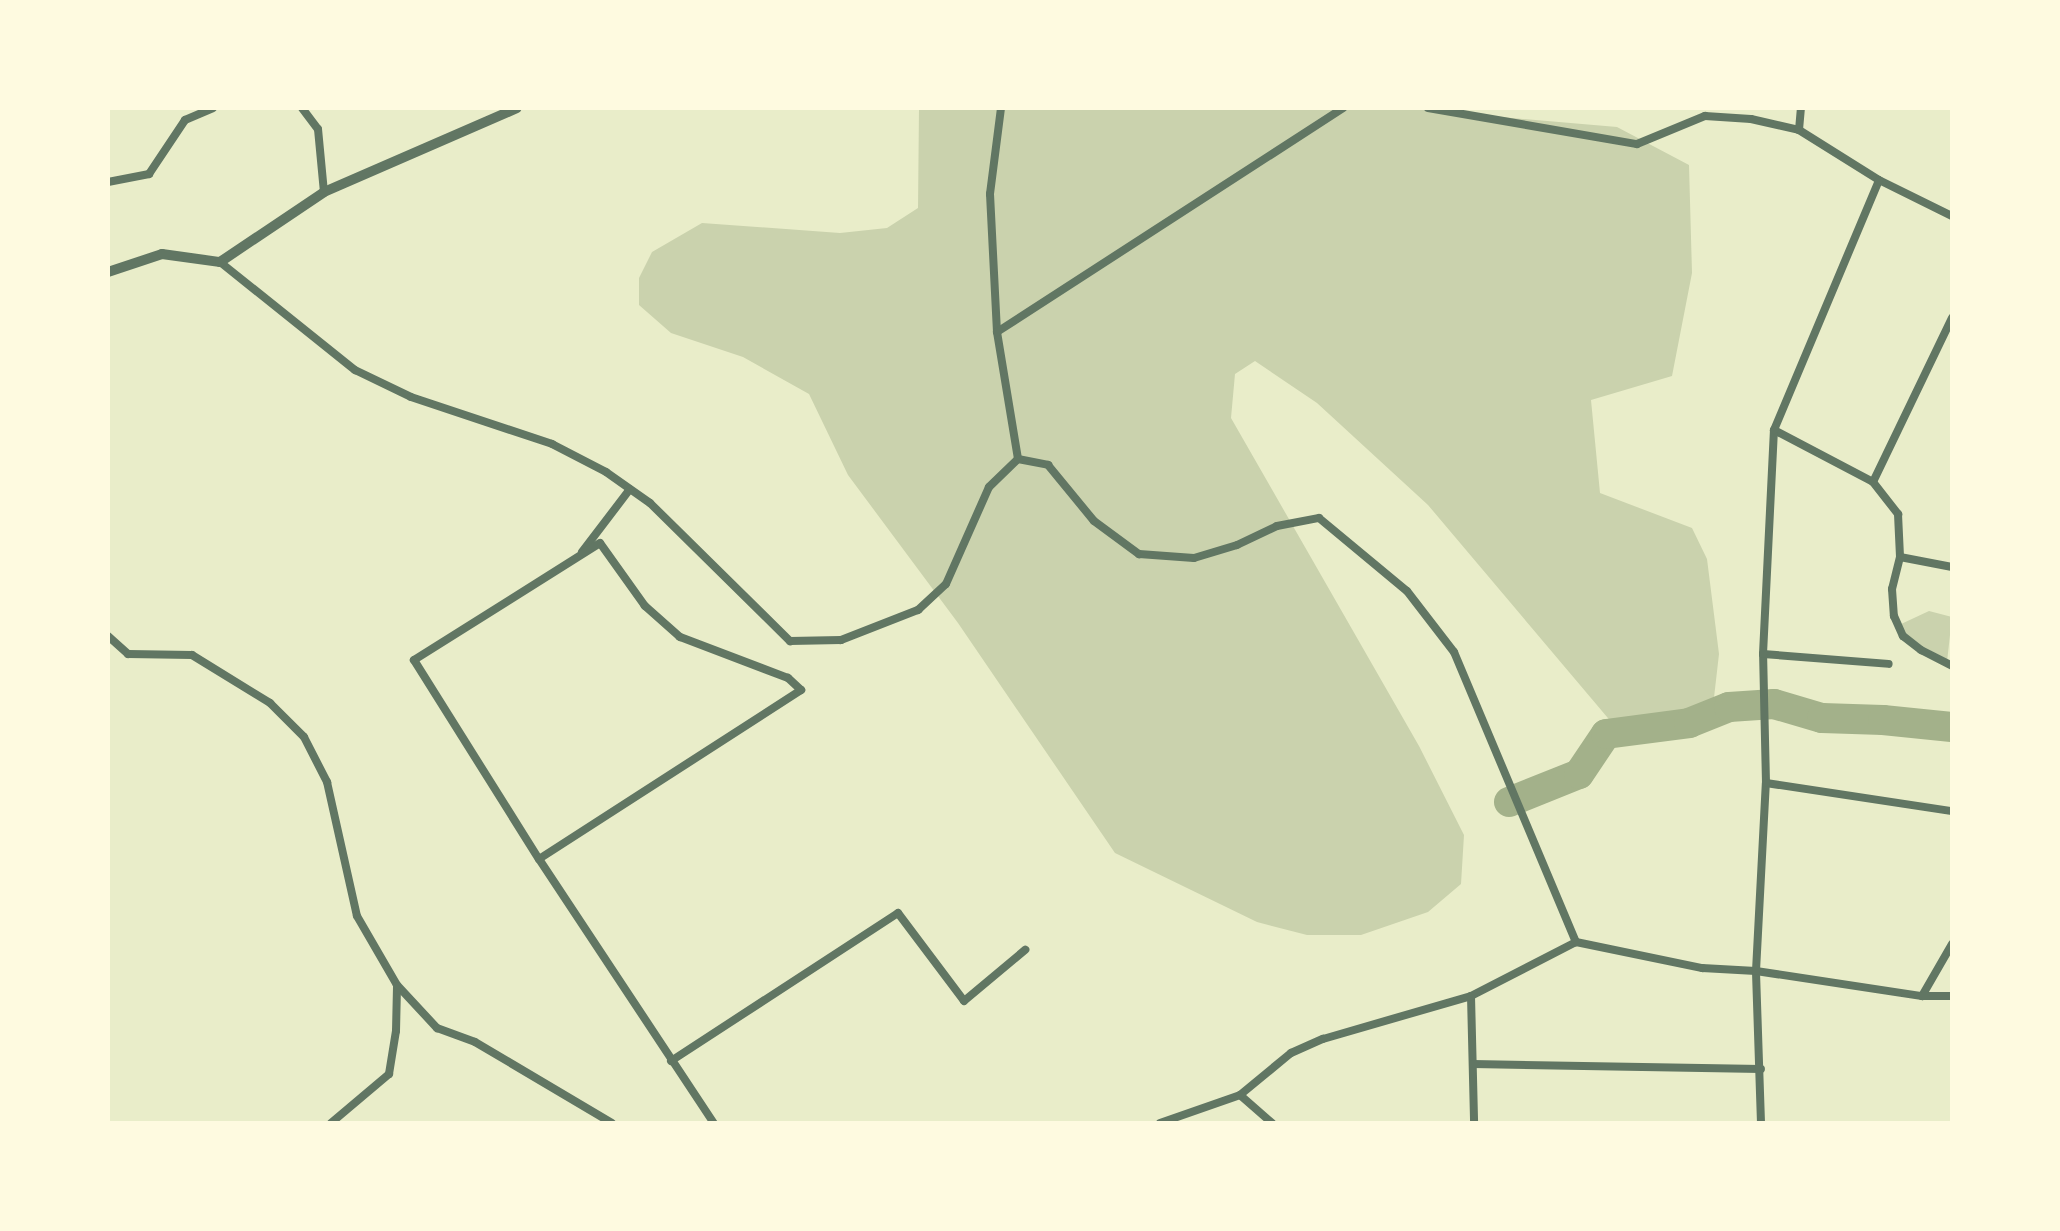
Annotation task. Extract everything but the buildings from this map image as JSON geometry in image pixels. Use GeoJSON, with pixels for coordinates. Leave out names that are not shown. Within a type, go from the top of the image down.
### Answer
{"type":"FeatureCollection","features":[{"type":"Feature","properties":{"kind":"street"},"geometry":{"type":"LineString","coordinates":[[108,182],[149,174],[185,120],[213,108]]}},
{"type":"Feature","properties":{"kind":"street"},"geometry":{"type":"LineString","coordinates":[[302,108],[318,129],[324,192]]}},
{"type":"Feature","properties":{"kind":"street"},"geometry":{"type":"LineString","coordinates":[[220,262],[324,192],[517,108]]}},
{"type":"Feature","properties":{"kind":"street"},"geometry":{"type":"LineString","coordinates":[[1001,108],[990,194],[997,332],[1018,459]]}},
{"type":"Feature","properties":{"kind":"street"},"geometry":{"type":"LineString","coordinates":[[997,332],[1343,108]]}},
{"type":"Feature","properties":{"kind":"street"},"geometry":{"type":"LineString","coordinates":[[1428,108],[1637,144],[1705,116],[1751,119],[1799,130],[1879,180],[1952,216]]}},
{"type":"Feature","properties":{"kind":"street"},"geometry":{"type":"LineString","coordinates":[[1799,130],[1801,108]]}},
{"type":"Feature","properties":{"kind":"street"},"geometry":{"type":"LineString","coordinates":[[1761,1123],[1756,971],[1766,783],[1763,654],[1774,430],[1879,180]]}},
{"type":"Feature","properties":{"kind":"street"},"geometry":{"type":"LineString","coordinates":[[108,272],[152,256],[175,253],[220,262],[355,370],[411,397],[552,444],[630,489],[650,503],[790,641],[841,640],[918,610],[946,584],[989,487],[1018,459]]}},
{"type":"Feature","properties":{"kind":"street"},"geometry":{"type":"LineString","coordinates":[[1873,482],[1952,318]]}},
{"type":"Feature","properties":{"kind":"street"},"geometry":{"type":"LineString","coordinates":[[1774,430],[1873,482],[1898,514],[1900,557],[1892,589],[1894,616],[1903,636],[1921,650],[1952,666]]}},
{"type":"Feature","properties":{"kind":"street"},"geometry":{"type":"LineString","coordinates":[[1018,459],[1048,465],[1094,521],[1139,554],[1194,558],[1237,545],[1277,526],[1319,518],[1407,591],[1454,652],[1576,942]]}},
{"type":"Feature","properties":{"kind":"street"},"geometry":{"type":"LineString","coordinates":[[579,556],[630,489]]}},
{"type":"Feature","properties":{"kind":"street"},"geometry":{"type":"LineString","coordinates":[[539,859],[801,690],[788,678],[680,637],[645,606],[600,543],[414,660],[539,859],[714,1123]]}},
{"type":"Feature","properties":{"kind":"street"},"geometry":{"type":"LineString","coordinates":[[1900,557],[1952,567]]}},
{"type":"Feature","properties":{"kind":"street"},"geometry":{"type":"LineString","coordinates":[[108,636],[128,654],[192,655],[270,703],[304,737],[327,782],[357,916],[397,985],[437,1028],[475,1042],[612,1123]]}},
{"type":"Feature","properties":{"kind":"street"},"geometry":{"type":"LineString","coordinates":[[1763,654],[1889,664]]}},
{"type":"Feature","properties":{"kind":"street"},"geometry":{"type":"LineString","coordinates":[[1766,783],[1952,811]]}},
{"type":"Feature","properties":{"kind":"street"},"geometry":{"type":"LineString","coordinates":[[671,1061],[898,913],[964,1001],[1025,950]]}},
{"type":"Feature","properties":{"kind":"street"},"geometry":{"type":"LineString","coordinates":[[1160,1123],[1240,1095],[1291,1053],[1323,1039],[1471,996],[1576,942],[1702,968],[1756,971],[1922,996],[1952,996]]}},
{"type":"Feature","properties":{"kind":"street"},"geometry":{"type":"LineString","coordinates":[[1922,996],[1952,944]]}},
{"type":"Feature","properties":{"kind":"street"},"geometry":{"type":"LineString","coordinates":[[331,1123],[345,1119],[389,1074],[396,1031],[397,985]]}},
{"type":"Feature","properties":{"kind":"street"},"geometry":{"type":"LineString","coordinates":[[1471,996],[1474,1123]]}},
{"type":"Feature","properties":{"kind":"street"},"geometry":{"type":"LineString","coordinates":[[1473,1064],[1761,1069]]}},
{"type":"Feature","properties":{"kind":"street"},"geometry":{"type":"LineString","coordinates":[[1240,1095],[1272,1123]]}},
{"type":"Feature","properties":{"kind":"green space"},"geometry":{"type":"Polygon","coordinates":[[[919,108],[1443,108],[1455,113],[1617,127],[1689,165],[1692,273],[1672,376],[1591,400],[1600,493],[1692,528],[1707,559],[1719,654],[1712,715],[1691,727],[1629,743],[1428,505],[1317,403],[1255,361],[1235,374],[1231,418],[1419,746],[1464,835],[1461,884],[1428,912],[1361,935],[1307,935],[1257,922],[1115,853],[958,623],[848,475],[809,394],[743,357],[671,333],[639,305],[639,278],[652,252],[702,223],[840,233],[887,228],[918,208],[919,108]]]}},
{"type":"Feature","properties":{"kind":"green space"},"geometry":{"type":"Polygon","coordinates":[[[1929,611],[1952,617],[1947,662],[1919,649],[1899,625],[1929,611]]]}},
{"type":"Feature","properties":{"kind":"waterway"},"geometry":{"type":"LineString","coordinates":[[1509,802],[1579,774],[1606,734],[1689,723],[1729,707],[1774,704],[1822,718],[1952,727]]}}]}
